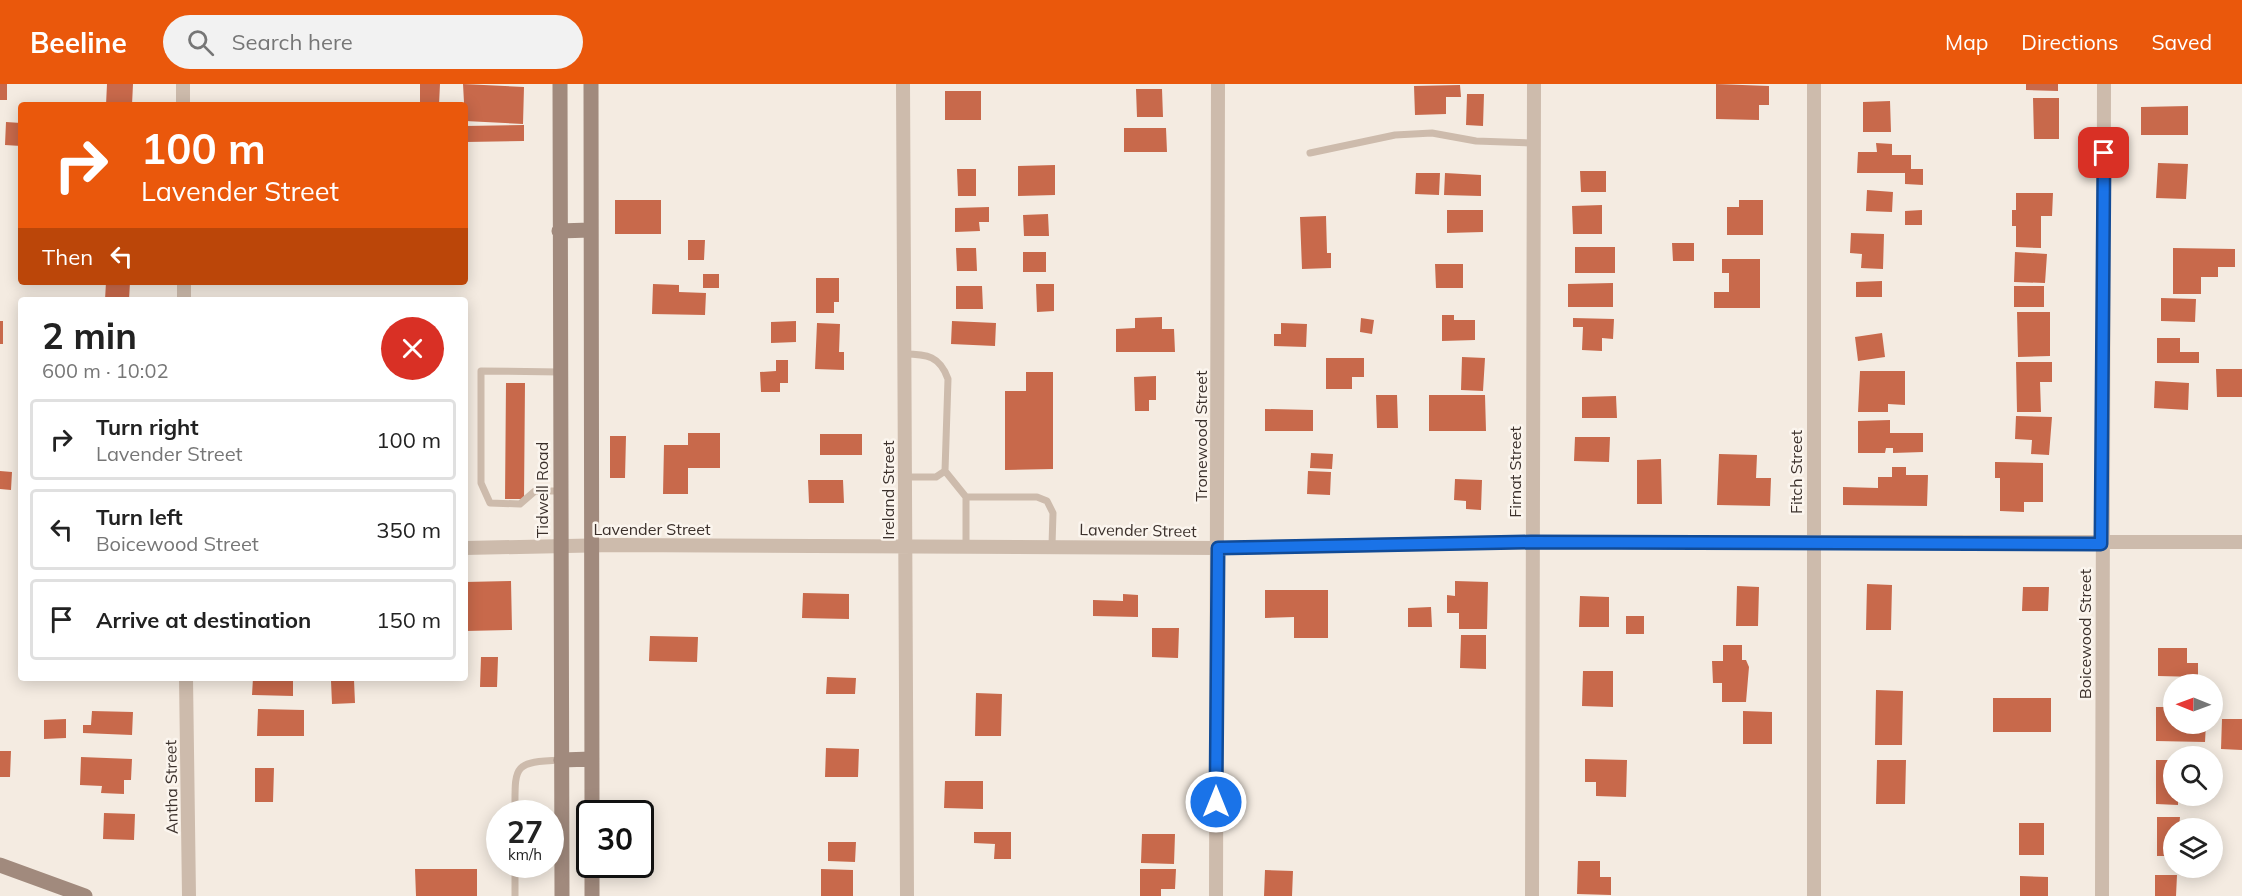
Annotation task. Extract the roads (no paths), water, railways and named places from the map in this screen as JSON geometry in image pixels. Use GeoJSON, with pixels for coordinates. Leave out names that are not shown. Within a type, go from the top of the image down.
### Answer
{"type":"FeatureCollection","features":[{"type":"Feature","properties":{"kind":"main road","name":"Tidwell Road"},"geometry":{"type":"LineString","coordinates":[[560,84],[559,546],[562,896]]}},
{"type":"Feature","properties":{"kind":"main road"},"geometry":{"type":"LineString","coordinates":[[591,84],[592,800]]}},
{"type":"Feature","properties":{"kind":"main road"},"geometry":{"type":"LineString","coordinates":[[560,231],[590,230]]}},
{"type":"Feature","properties":{"kind":"main road"},"geometry":{"type":"LineString","coordinates":[[561,760],[592,759]]}},
{"type":"Feature","properties":{"kind":"main road"},"geometry":{"type":"LineString","coordinates":[[0,865],[85,896]]}},
{"type":"Feature","properties":{"kind":"main road"},"geometry":{"type":"LineString","coordinates":[[592,878],[592,896]]}},
{"type":"Feature","properties":{"kind":"street"},"geometry":{"type":"LineString","coordinates":[[183,84],[183,102]]}},
{"type":"Feature","properties":{"kind":"street","name":"Ireland Street"},"geometry":{"type":"LineString","coordinates":[[903,84],[907,896]]}},
{"type":"Feature","properties":{"kind":"street","name":"Tronewood Street"},"geometry":{"type":"LineString","coordinates":[[1216,896],[1218,84]]}},
{"type":"Feature","properties":{"kind":"street","name":"Firnat Street"},"geometry":{"type":"LineString","coordinates":[[1532,896],[1531,542],[1534,84]]}},
{"type":"Feature","properties":{"kind":"street","name":"Fitch Street"},"geometry":{"type":"LineString","coordinates":[[1814,84],[1812,543],[1814,896]]}},
{"type":"Feature","properties":{"kind":"street","name":"Boicewood Street"},"geometry":{"type":"LineString","coordinates":[[2102,896],[2101,544],[2104,84]]}},
{"type":"Feature","properties":{"kind":"street","name":"Lavender Street"},"geometry":{"type":"LineString","coordinates":[[468,548],[591,545],[905,547],[1052,545],[1218,548],[1531,542],[2101,544],[2242,542]]}},
{"type":"Feature","properties":{"kind":"street","name":"Antha Street"},"geometry":{"type":"LineString","coordinates":[[186,681],[189,896]]}},
{"type":"Feature","properties":{"kind":"lane"},"geometry":{"type":"LineString","coordinates":[[1310,153],[1373,138],[1414,134],[1432,134],[1476,141],[1533,143]]}},
{"type":"Feature","properties":{"kind":"lane"},"geometry":{"type":"LineString","coordinates":[[904,354],[930,356],[943,364],[948,379],[945,471],[966,496],[966,546]]}},
{"type":"Feature","properties":{"kind":"lane"},"geometry":{"type":"LineString","coordinates":[[560,372],[481,371],[481,483],[490,503],[520,504],[535,491],[560,491]]}},
{"type":"Feature","properties":{"kind":"lane"},"geometry":{"type":"LineString","coordinates":[[904,477],[936,477],[945,471]]}},
{"type":"Feature","properties":{"kind":"lane"},"geometry":{"type":"LineString","coordinates":[[966,496],[1037,497],[1047,501],[1053,513],[1052,545]]}},
{"type":"Feature","properties":{"kind":"lane"},"geometry":{"type":"LineString","coordinates":[[515,800],[515,777],[522,765],[532,761],[561,760]]}},
{"type":"Feature","properties":{"kind":"lane"},"geometry":{"type":"LineString","coordinates":[[515,878],[515,896]]}}]}
